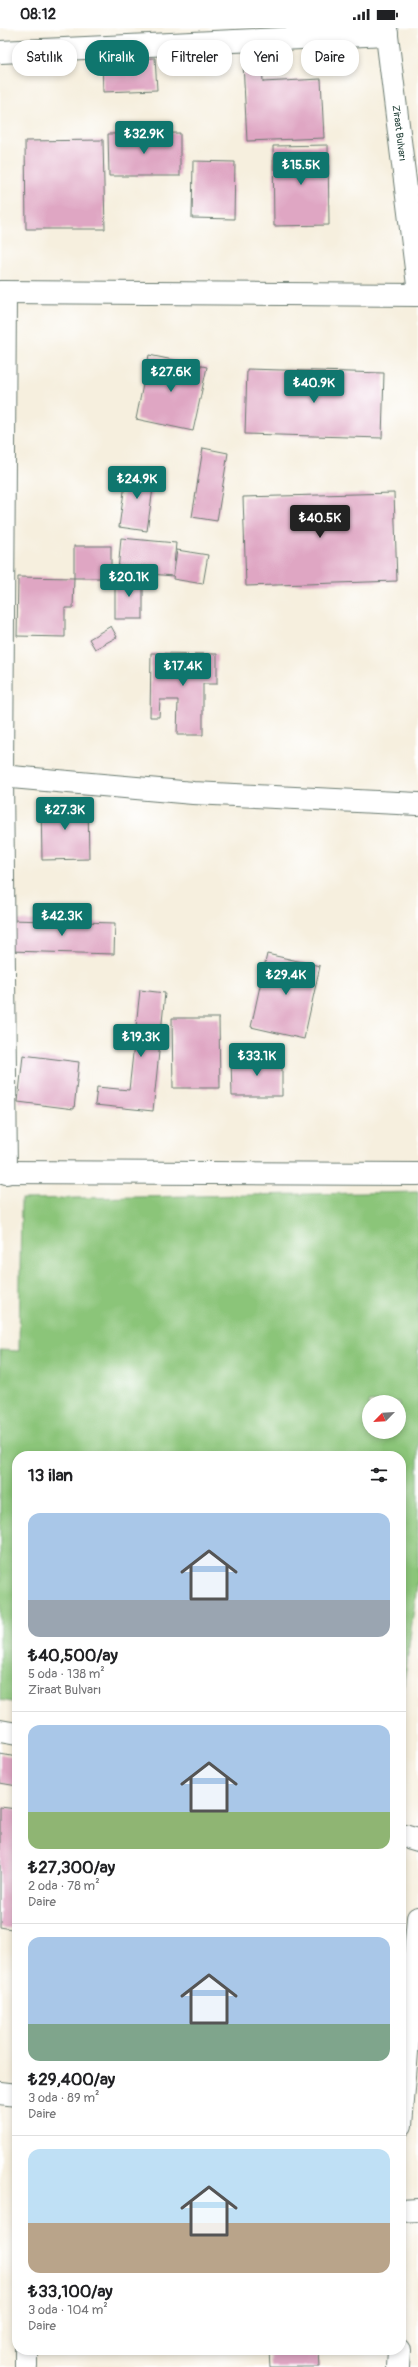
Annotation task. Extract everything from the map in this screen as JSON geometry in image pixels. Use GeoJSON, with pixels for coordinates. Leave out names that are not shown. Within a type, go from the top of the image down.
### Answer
{"type":"FeatureCollection","features":[{"type":"Feature","properties":{"kind":"street"},"geometry":{"type":"LineString","coordinates":[[0,52],[386,31]]}},
{"type":"Feature","properties":{"kind":"street","name":"Ziraat Bulvarı"},"geometry":{"type":"LineString","coordinates":[[386,31],[418,285]]}},
{"type":"Feature","properties":{"kind":"street"},"geometry":{"type":"LineString","coordinates":[[418,295],[2,292],[1,776],[3,1173],[418,1174]]}},
{"type":"Feature","properties":{"kind":"street"},"geometry":{"type":"LineString","coordinates":[[1,776],[193,793],[418,804]]}},
{"type":"Feature","properties":{"kind":"street"},"geometry":{"type":"LineString","coordinates":[[0,1731],[12,1733]]}},
{"type":"Feature","properties":{"kind":"street"},"geometry":{"type":"LineString","coordinates":[[406,1836],[418,1840]]}},
{"type":"Feature","properties":{"kind":"street"},"geometry":{"type":"LineString","coordinates":[[406,2064],[418,1918]]}},
{"type":"Feature","properties":{"kind":"street"},"geometry":{"type":"LineString","coordinates":[[0,2093],[12,2094]]}},
{"type":"Feature","properties":{"kind":"street"},"geometry":{"type":"LineString","coordinates":[[406,2211],[418,2210]]}},
{"type":"Feature","properties":{"kind":"street"},"geometry":{"type":"LineString","coordinates":[[26,2355],[26,2367]]}},
{"type":"Feature","properties":{"kind":"street"},"geometry":{"type":"LineString","coordinates":[[398,2355],[398,2367]]}},
{"type":"Feature","properties":{"kind":"green space"},"geometry":{"type":"Polygon","coordinates":[[[418,1192],[418,1578],[406,1668],[406,1451],[12,1451],[12,1702],[0,1700],[0,1350],[19,1351],[21,1199],[418,1192]]]}},
{"type":"Feature","properties":{"kind":"building"},"geometry":{"type":"Polygon","coordinates":[[[149,58],[155,58],[157,90],[103,92],[102,76],[149,76],[149,58]]]}},
{"type":"Feature","properties":{"kind":"building"},"geometry":{"type":"Polygon","coordinates":[[[244,76],[263,76],[263,82],[321,79],[324,138],[247,141],[244,76]]]}},
{"type":"Feature","properties":{"kind":"building"},"geometry":{"type":"Polygon","coordinates":[[[180,133],[180,176],[109,176],[108,134],[180,133]]]}},
{"type":"Feature","properties":{"kind":"building"},"geometry":{"type":"Polygon","coordinates":[[[103,140],[105,229],[26,229],[25,141],[103,140]]]}},
{"type":"Feature","properties":{"kind":"building"},"geometry":{"type":"Polygon","coordinates":[[[328,145],[329,225],[274,226],[273,146],[328,145]]]}},
{"type":"Feature","properties":{"kind":"building"},"geometry":{"type":"Polygon","coordinates":[[[193,161],[235,162],[234,219],[192,218],[193,161]]]}},
{"type":"Feature","properties":{"kind":"building"},"geometry":{"type":"Polygon","coordinates":[[[149,355],[207,367],[193,431],[136,419],[149,355]]]}},
{"type":"Feature","properties":{"kind":"building"},"geometry":{"type":"Polygon","coordinates":[[[247,369],[384,373],[382,438],[245,434],[247,369]]]}},
{"type":"Feature","properties":{"kind":"building"},"geometry":{"type":"Polygon","coordinates":[[[203,448],[228,453],[217,521],[192,517],[203,448]]]}},
{"type":"Feature","properties":{"kind":"building"},"geometry":{"type":"Polygon","coordinates":[[[127,470],[155,474],[147,531],[119,527],[127,470]]]}},
{"type":"Feature","properties":{"kind":"building"},"geometry":{"type":"Polygon","coordinates":[[[394,493],[397,581],[246,586],[243,497],[394,493]]]}},
{"type":"Feature","properties":{"kind":"building"},"geometry":{"type":"Polygon","coordinates":[[[121,538],[176,543],[173,576],[118,571],[121,538]]]}},
{"type":"Feature","properties":{"kind":"building"},"geometry":{"type":"Polygon","coordinates":[[[74,546],[111,546],[111,578],[74,578],[74,546]]]}},
{"type":"Feature","properties":{"kind":"building"},"geometry":{"type":"Polygon","coordinates":[[[177,550],[208,555],[203,584],[173,579],[177,550]]]}},
{"type":"Feature","properties":{"kind":"building"},"geometry":{"type":"Polygon","coordinates":[[[18,577],[74,578],[73,608],[65,608],[65,637],[17,636],[18,577]]]}},
{"type":"Feature","properties":{"kind":"building"},"geometry":{"type":"Polygon","coordinates":[[[115,577],[143,577],[143,619],[115,619],[115,577]]]}},
{"type":"Feature","properties":{"kind":"building"},"geometry":{"type":"Polygon","coordinates":[[[111,626],[117,637],[95,649],[89,639],[111,626]]]}},
{"type":"Feature","properties":{"kind":"building"},"geometry":{"type":"Polygon","coordinates":[[[151,653],[217,654],[217,684],[203,684],[203,735],[177,735],[178,700],[160,700],[159,717],[150,717],[151,653]]]}},
{"type":"Feature","properties":{"kind":"building"},"geometry":{"type":"Polygon","coordinates":[[[41,802],[88,802],[89,859],[42,860],[41,802]]]}},
{"type":"Feature","properties":{"kind":"building"},"geometry":{"type":"Polygon","coordinates":[[[11,920],[115,923],[114,954],[9,951],[11,920]]]}},
{"type":"Feature","properties":{"kind":"building"},"geometry":{"type":"Polygon","coordinates":[[[267,954],[320,966],[304,1039],[251,1027],[267,954]]]}},
{"type":"Feature","properties":{"kind":"building"},"geometry":{"type":"Polygon","coordinates":[[[140,990],[165,993],[153,1111],[95,1105],[97,1087],[129,1090],[140,990]]]}},
{"type":"Feature","properties":{"kind":"building"},"geometry":{"type":"Polygon","coordinates":[[[172,1018],[219,1018],[220,1088],[173,1088],[172,1018]]]}},
{"type":"Feature","properties":{"kind":"building"},"geometry":{"type":"Polygon","coordinates":[[[23,1055],[79,1062],[74,1109],[18,1102],[23,1055]]]}},
{"type":"Feature","properties":{"kind":"building"},"geometry":{"type":"Polygon","coordinates":[[[231,1059],[282,1059],[282,1096],[232,1096],[231,1059]]]}},
{"type":"Feature","properties":{"kind":"building"},"geometry":{"type":"Polygon","coordinates":[[[0,1754],[12,1756],[12,1785],[0,1783],[0,1754]]]}},
{"type":"Feature","properties":{"kind":"building"},"geometry":{"type":"Polygon","coordinates":[[[0,1807],[12,1808],[12,1929],[0,1927],[0,1807]]]}},
{"type":"Feature","properties":{"kind":"building"},"geometry":{"type":"Polygon","coordinates":[[[269,2355],[319,2355],[320,2367],[270,2367],[269,2355]]]}}]}
